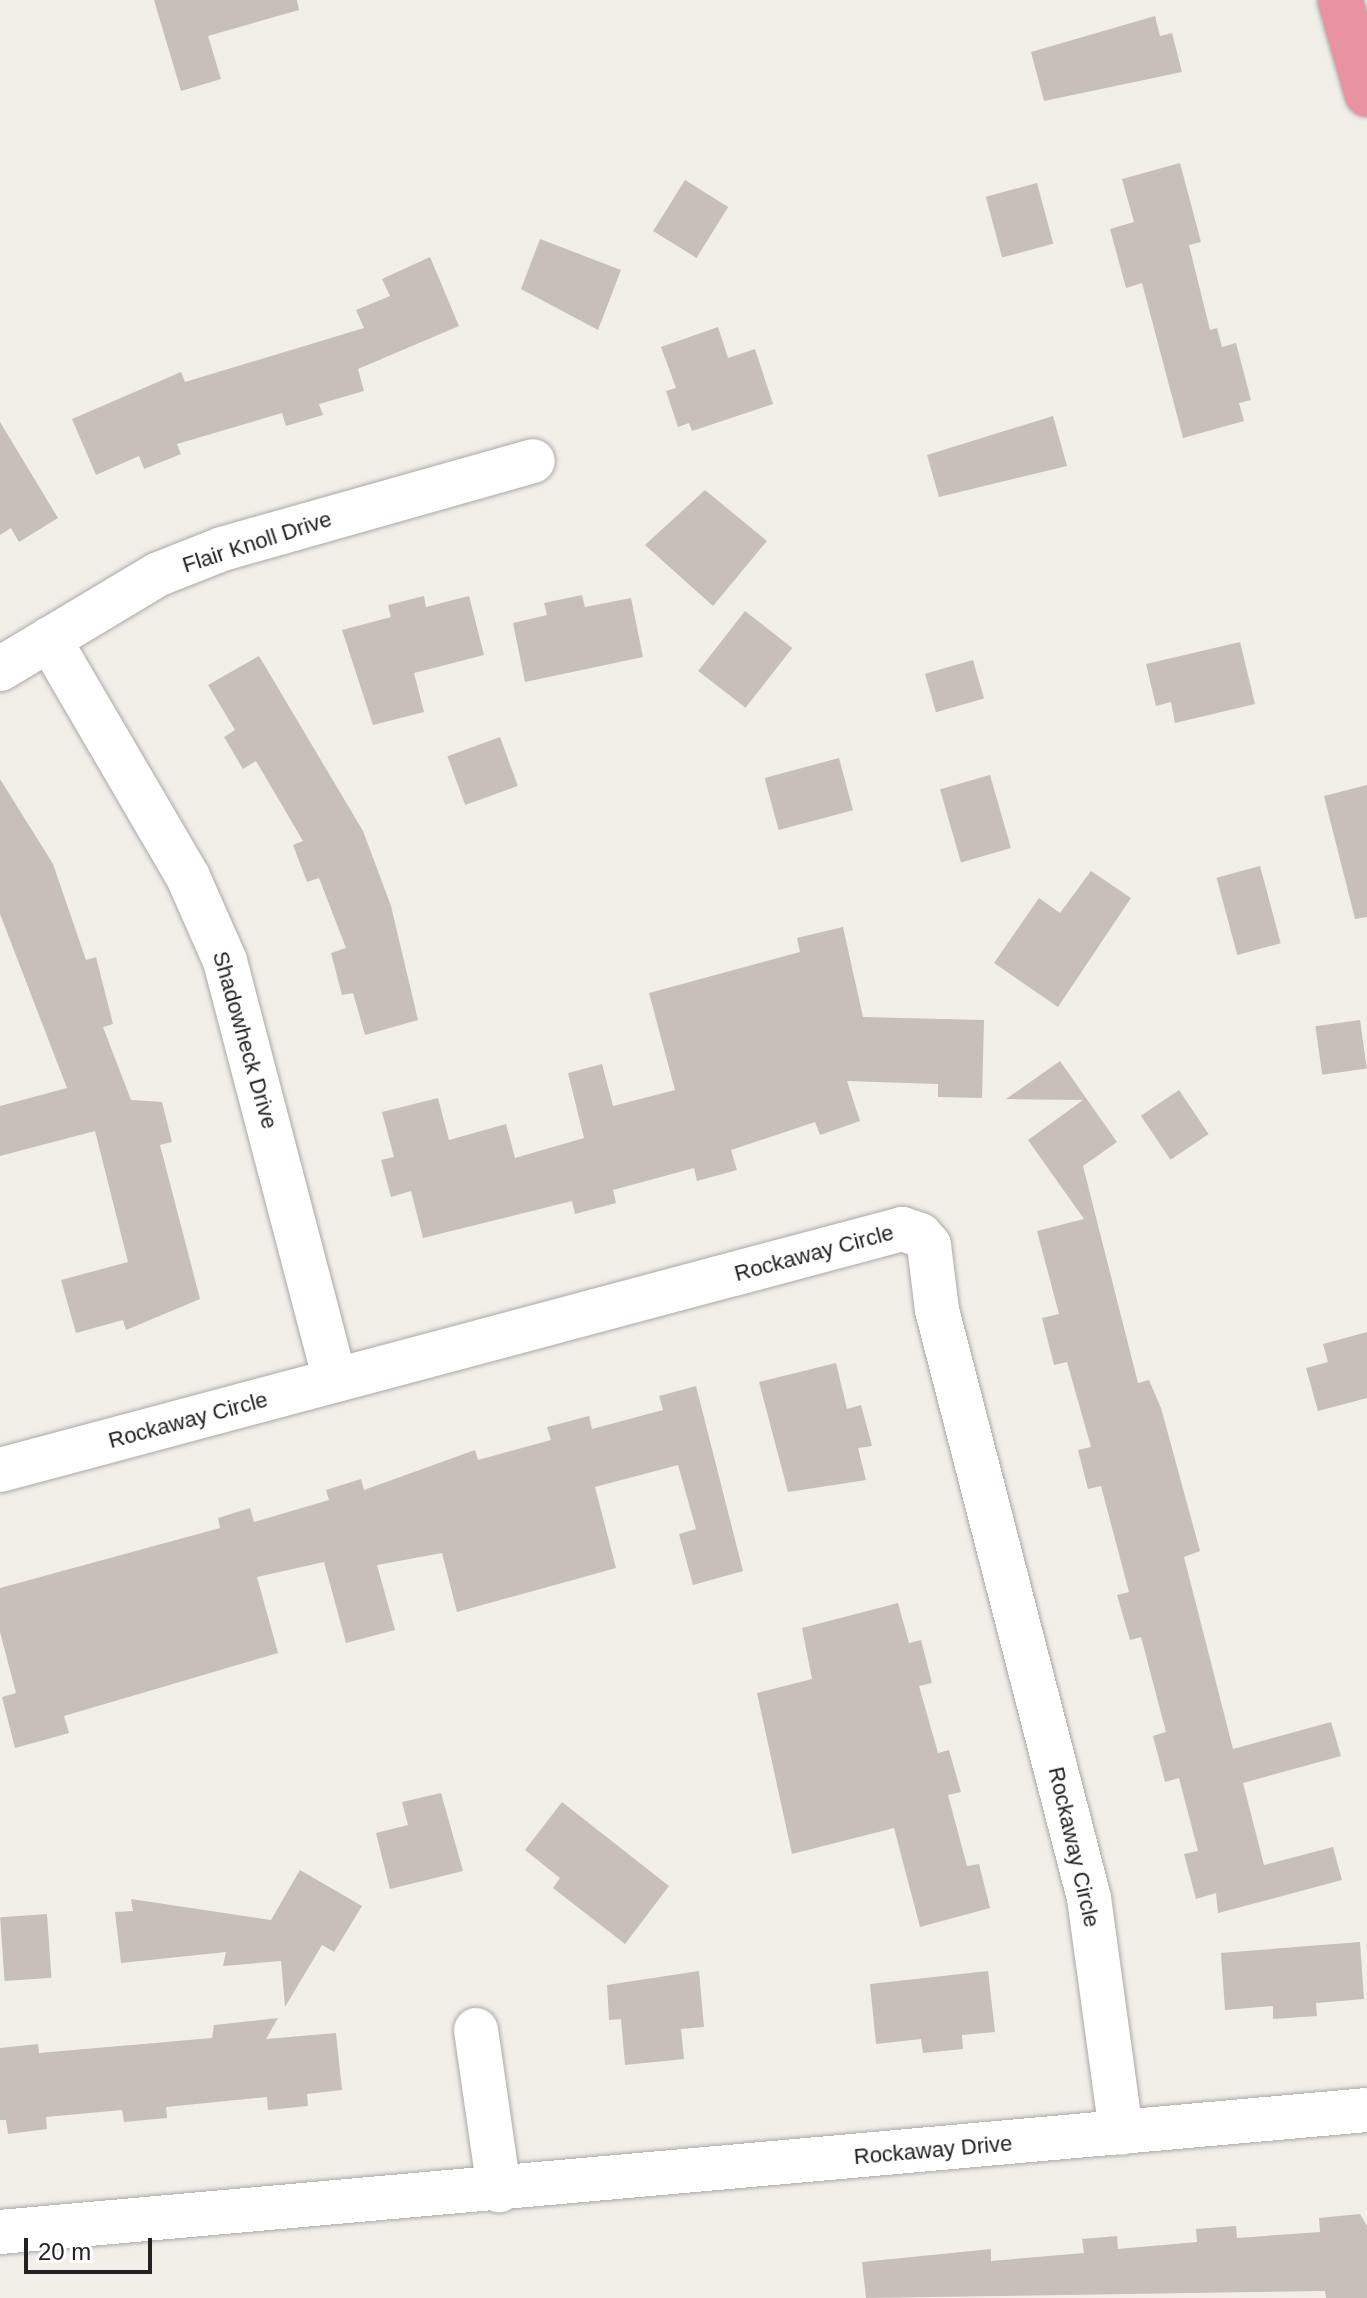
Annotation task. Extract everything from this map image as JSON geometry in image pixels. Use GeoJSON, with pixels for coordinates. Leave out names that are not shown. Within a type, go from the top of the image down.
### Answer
{"type":"FeatureCollection","features":[{"type":"Feature","properties":{"kind":"highway"},"geometry":{"type":"LineString","coordinates":[[1340,0],[1367,94]]}},
{"type":"Feature","properties":{"kind":"street","name":"Flair Knoll Drive"},"geometry":{"type":"LineString","coordinates":[[0,669],[159,574],[222,549],[533,461]]}},
{"type":"Feature","properties":{"kind":"street","name":"Shadowheck Drive"},"geometry":{"type":"LineString","coordinates":[[49,639],[188,877],[225,961],[335,1380]]}},
{"type":"Feature","properties":{"kind":"street","name":"Rockaway Circle"},"geometry":{"type":"LineString","coordinates":[[0,1470],[902,1229],[920,1235],[929,1245],[937,1310],[1089,1898],[1121,2133]]}},
{"type":"Feature","properties":{"kind":"street"},"geometry":{"type":"LineString","coordinates":[[476,2030],[499,2190]]}},
{"type":"Feature","properties":{"kind":"street","name":"Rockaway Drive"},"geometry":{"type":"LineString","coordinates":[[0,2232],[499,2190],[1367,2110]]}},
{"type":"Feature","properties":{"kind":"building"},"geometry":{"type":"Polygon","coordinates":[[[154,0],[297,0],[299,10],[208,36],[221,79],[181,91],[154,0]]]}},
{"type":"Feature","properties":{"kind":"building"},"geometry":{"type":"Polygon","coordinates":[[[1155,16],[1160,36],[1172,33],[1182,72],[1044,101],[1031,52],[1155,16]]]}},
{"type":"Feature","properties":{"kind":"building"},"geometry":{"type":"Polygon","coordinates":[[[1180,163],[1201,242],[1189,245],[1210,330],[1217,328],[1222,347],[1236,343],[1251,400],[1239,403],[1244,421],[1183,438],[1142,283],[1126,288],[1110,229],[1134,222],[1122,179],[1180,163]]]}},
{"type":"Feature","properties":{"kind":"building"},"geometry":{"type":"Polygon","coordinates":[[[685,180],[728,207],[696,258],[653,231],[685,180]]]}},
{"type":"Feature","properties":{"kind":"building"},"geometry":{"type":"Polygon","coordinates":[[[1037,183],[1053,244],[1002,258],[986,197],[1037,183]]]}},
{"type":"Feature","properties":{"kind":"building"},"geometry":{"type":"Polygon","coordinates":[[[540,239],[621,270],[598,330],[521,289],[540,239]]]}},
{"type":"Feature","properties":{"kind":"building"},"geometry":{"type":"Polygon","coordinates":[[[430,257],[459,326],[358,369],[364,391],[319,404],[323,415],[286,426],[282,413],[177,444],[181,454],[144,469],[139,456],[96,475],[72,419],[181,372],[185,382],[364,328],[356,310],[390,296],[382,279],[430,257]]]}},
{"type":"Feature","properties":{"kind":"building"},"geometry":{"type":"Polygon","coordinates":[[[718,327],[728,358],[755,349],[773,404],[692,431],[689,423],[678,427],[666,391],[676,388],[661,347],[718,327]]]}},
{"type":"Feature","properties":{"kind":"building"},"geometry":{"type":"Polygon","coordinates":[[[1053,416],[1067,466],[939,497],[927,455],[1053,416]]]}},
{"type":"Feature","properties":{"kind":"building"},"geometry":{"type":"Polygon","coordinates":[[[0,422],[58,518],[19,542],[11,528],[0,535],[0,422]]]}},
{"type":"Feature","properties":{"kind":"building"},"geometry":{"type":"Polygon","coordinates":[[[705,490],[767,541],[713,606],[645,545],[705,490]]]}},
{"type":"Feature","properties":{"kind":"building"},"geometry":{"type":"Polygon","coordinates":[[[582,595],[585,607],[631,598],[643,657],[525,682],[513,623],[547,615],[544,603],[582,595]]]}},
{"type":"Feature","properties":{"kind":"building"},"geometry":{"type":"Polygon","coordinates":[[[424,596],[426,607],[469,596],[484,655],[414,673],[424,712],[373,725],[342,630],[391,617],[388,605],[424,596]]]}},
{"type":"Feature","properties":{"kind":"building"},"geometry":{"type":"Polygon","coordinates":[[[745,611],[792,648],[745,708],[698,671],[745,611]]]}},
{"type":"Feature","properties":{"kind":"building"},"geometry":{"type":"Polygon","coordinates":[[[1240,642],[1255,704],[1175,723],[1171,702],[1156,706],[1146,664],[1240,642]]]}},
{"type":"Feature","properties":{"kind":"building"},"geometry":{"type":"Polygon","coordinates":[[[259,656],[363,831],[391,906],[418,1020],[365,1035],[353,993],[342,995],[331,953],[346,948],[319,878],[307,882],[293,845],[303,841],[256,761],[243,769],[224,737],[235,730],[208,685],[259,656]]]}},
{"type":"Feature","properties":{"kind":"building"},"geometry":{"type":"Polygon","coordinates":[[[973,660],[984,698],[936,712],[925,674],[973,660]]]}},
{"type":"Feature","properties":{"kind":"building"},"geometry":{"type":"Polygon","coordinates":[[[500,737],[518,786],[465,805],[447,756],[500,737]]]}},
{"type":"Feature","properties":{"kind":"building"},"geometry":{"type":"Polygon","coordinates":[[[839,758],[853,810],[779,830],[765,778],[839,758]]]}},
{"type":"Feature","properties":{"kind":"building"},"geometry":{"type":"Polygon","coordinates":[[[990,775],[1011,848],[961,862],[940,789],[990,775]]]}},
{"type":"Feature","properties":{"kind":"building"},"geometry":{"type":"Polygon","coordinates":[[[0,779],[53,864],[86,960],[96,957],[113,1024],[103,1027],[131,1100],[162,1102],[172,1142],[160,1145],[200,1299],[126,1330],[123,1320],[76,1333],[61,1280],[128,1262],[95,1131],[0,1156],[0,1106],[67,1088],[0,914],[0,779]]]}},
{"type":"Feature","properties":{"kind":"building"},"geometry":{"type":"Polygon","coordinates":[[[1367,785],[1367,917],[1355,919],[1324,796],[1367,785]]]}},
{"type":"Feature","properties":{"kind":"building"},"geometry":{"type":"Polygon","coordinates":[[[1260,866],[1281,943],[1237,955],[1217,878],[1260,866]]]}},
{"type":"Feature","properties":{"kind":"building"},"geometry":{"type":"Polygon","coordinates":[[[1091,871],[1131,898],[1058,1007],[994,963],[1039,898],[1060,913],[1091,871]]]}},
{"type":"Feature","properties":{"kind":"building"},"geometry":{"type":"Polygon","coordinates":[[[843,927],[863,1017],[984,1020],[982,1098],[938,1097],[938,1084],[847,1081],[860,1121],[820,1135],[815,1122],[731,1150],[737,1170],[697,1181],[694,1168],[613,1190],[616,1203],[575,1214],[572,1201],[423,1238],[411,1191],[391,1197],[381,1160],[394,1157],[382,1112],[438,1098],[449,1140],[506,1124],[515,1158],[584,1138],[568,1073],[602,1064],[613,1106],[675,1090],[649,993],[800,952],[797,938],[843,927]]]}},
{"type":"Feature","properties":{"kind":"building"},"geometry":{"type":"Polygon","coordinates":[[[1360,1020],[1367,1069],[1322,1075],[1315,1026],[1360,1020]]]}},
{"type":"Feature","properties":{"kind":"building"},"geometry":{"type":"Polygon","coordinates":[[[1060,1061],[1117,1142],[1083,1166],[1138,1383],[1149,1380],[1161,1408],[1200,1551],[1184,1557],[1233,1749],[1331,1722],[1341,1756],[1243,1783],[1264,1865],[1333,1847],[1342,1880],[1218,1913],[1216,1893],[1196,1899],[1184,1854],[1198,1851],[1179,1778],[1165,1782],[1153,1736],[1166,1732],[1141,1637],[1130,1640],[1117,1595],[1129,1592],[1101,1486],[1088,1489],[1078,1450],[1091,1447],[1067,1362],[1054,1365],[1042,1318],[1059,1314],[1037,1231],[1084,1219],[1028,1140],[1083,1100],[1006,1099],[1060,1061]]]}},
{"type":"Feature","properties":{"kind":"building"},"geometry":{"type":"Polygon","coordinates":[[[1179,1090],[1209,1134],[1171,1160],[1141,1116],[1179,1090]]]}},
{"type":"Feature","properties":{"kind":"building"},"geometry":{"type":"Polygon","coordinates":[[[1367,1332],[1367,1398],[1318,1411],[1306,1368],[1328,1362],[1323,1344],[1367,1332]]]}},
{"type":"Feature","properties":{"kind":"building"},"geometry":{"type":"Polygon","coordinates":[[[836,1363],[847,1409],[861,1405],[872,1446],[858,1448],[866,1480],[788,1492],[759,1382],[836,1363]]]}},
{"type":"Feature","properties":{"kind":"building"},"geometry":{"type":"Polygon","coordinates":[[[696,1386],[743,1571],[693,1585],[679,1534],[696,1529],[678,1465],[595,1487],[616,1568],[457,1612],[442,1553],[377,1565],[395,1630],[346,1643],[324,1562],[257,1577],[278,1653],[64,1716],[69,1733],[15,1748],[2,1697],[16,1693],[0,1632],[0,1588],[220,1528],[218,1518],[250,1508],[254,1522],[329,1500],[326,1490],[361,1479],[364,1490],[475,1450],[478,1460],[551,1440],[547,1427],[589,1416],[592,1429],[663,1410],[659,1396],[696,1386]]]}},
{"type":"Feature","properties":{"kind":"building"},"geometry":{"type":"Polygon","coordinates":[[[898,1603],[909,1643],[921,1640],[932,1683],[919,1686],[938,1753],[949,1750],[961,1792],[948,1795],[967,1866],[979,1864],[990,1908],[920,1927],[894,1828],[792,1854],[757,1693],[812,1679],[802,1628],[898,1603]]]}},
{"type":"Feature","properties":{"kind":"building"},"geometry":{"type":"Polygon","coordinates":[[[441,1793],[463,1871],[390,1889],[376,1833],[408,1825],[402,1802],[441,1793]]]}},
{"type":"Feature","properties":{"kind":"building"},"geometry":{"type":"Polygon","coordinates":[[[562,1802],[669,1886],[625,1944],[553,1888],[560,1878],[525,1850],[562,1802]]]}},
{"type":"Feature","properties":{"kind":"building"},"geometry":{"type":"Polygon","coordinates":[[[300,1870],[362,1906],[334,1952],[322,1945],[285,2007],[281,1961],[223,1966],[226,1952],[121,1963],[115,1912],[133,1911],[131,1899],[271,1920],[300,1870]]]}},
{"type":"Feature","properties":{"kind":"building"},"geometry":{"type":"Polygon","coordinates":[[[47,1914],[51,1978],[5,1981],[0,1917],[47,1914]]]}},
{"type":"Feature","properties":{"kind":"building"},"geometry":{"type":"Polygon","coordinates":[[[1360,1942],[1364,1999],[1316,2003],[1317,2016],[1273,2019],[1273,2006],[1225,2010],[1221,1953],[1360,1942]]]}},
{"type":"Feature","properties":{"kind":"building"},"geometry":{"type":"Polygon","coordinates":[[[699,1971],[704,2027],[681,2029],[684,2059],[625,2065],[621,2019],[609,2020],[607,1985],[699,1971]]]}},
{"type":"Feature","properties":{"kind":"building"},"geometry":{"type":"Polygon","coordinates":[[[988,1971],[995,2032],[962,2035],[963,2049],[923,2053],[921,2039],[876,2044],[870,1984],[988,1971]]]}},
{"type":"Feature","properties":{"kind":"building"},"geometry":{"type":"Polygon","coordinates":[[[278,2018],[266,2039],[336,2033],[342,2090],[307,2094],[308,2106],[268,2110],[267,2097],[166,2107],[167,2118],[124,2122],[122,2110],[46,2117],[47,2129],[8,2134],[6,2120],[0,2120],[0,2048],[38,2044],[39,2053],[212,2038],[214,2025],[278,2018]]]}},
{"type":"Feature","properties":{"kind":"building"},"geometry":{"type":"Polygon","coordinates":[[[1360,2214],[1367,2226],[1367,2298],[1326,2298],[1325,2291],[866,2298],[862,2262],[991,2249],[991,2261],[1084,2253],[1082,2239],[1117,2236],[1118,2249],[1197,2242],[1196,2229],[1236,2226],[1237,2238],[1320,2232],[1319,2218],[1360,2214]]]}}]}
